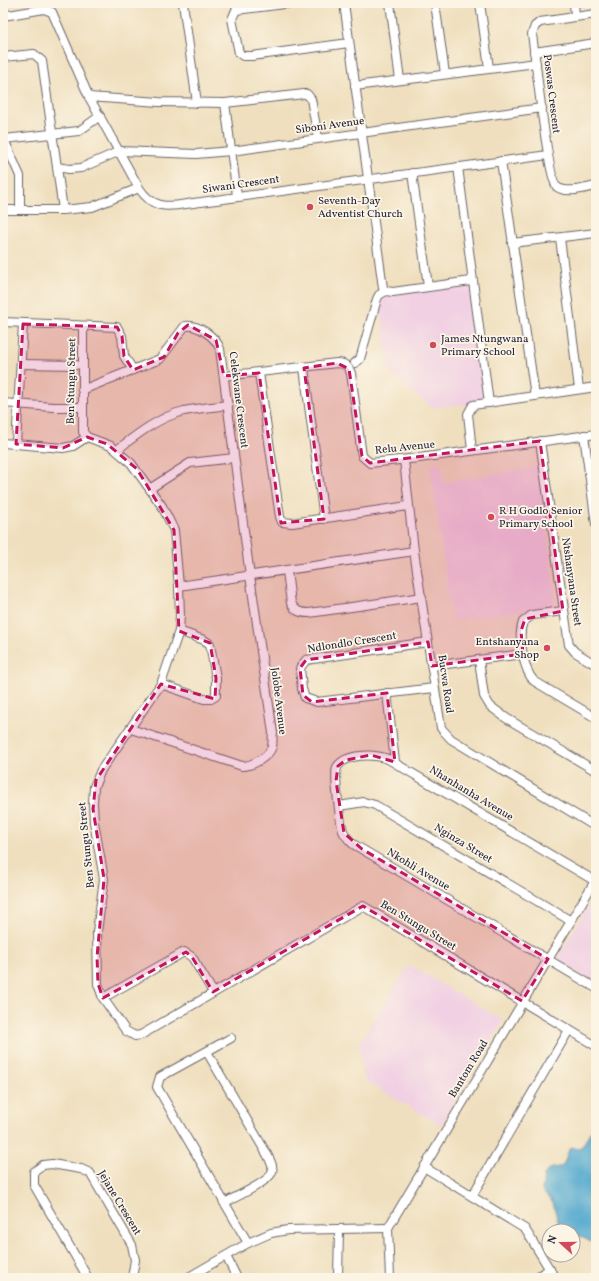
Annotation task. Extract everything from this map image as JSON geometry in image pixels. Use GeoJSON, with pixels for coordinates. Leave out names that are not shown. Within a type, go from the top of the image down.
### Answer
{"type":"FeatureCollection","features":[{"type":"Feature","properties":{"kind":"street"},"geometry":{"type":"LineString","coordinates":[[183,3],[197,103]]}},
{"type":"Feature","properties":{"kind":"street"},"geometry":{"type":"LineString","coordinates":[[292,3],[236,10],[232,19],[239,53],[247,56],[349,43]]}},
{"type":"Feature","properties":{"kind":"street"},"geometry":{"type":"LineString","coordinates":[[344,3],[380,275],[383,288],[386,291]]}},
{"type":"Feature","properties":{"kind":"street"},"geometry":{"type":"LineString","coordinates":[[390,3],[400,80]]}},
{"type":"Feature","properties":{"kind":"street"},"geometry":{"type":"LineString","coordinates":[[436,3],[445,74]]}},
{"type":"Feature","properties":{"kind":"street"},"geometry":{"type":"LineString","coordinates":[[480,3],[488,68]]}},
{"type":"Feature","properties":{"kind":"street"},"geometry":{"type":"LineString","coordinates":[[574,3],[576,16]]}},
{"type":"Feature","properties":{"kind":"street","name":"Siwani Crescent"},"geometry":{"type":"LineString","coordinates":[[3,16],[44,9],[52,12],[89,97],[139,188],[148,200],[158,205],[164,206],[548,155]]}},
{"type":"Feature","properties":{"kind":"street","name":"Poswas Crescent"},"geometry":{"type":"LineString","coordinates":[[596,14],[540,22],[535,26],[532,34],[548,155],[553,181],[556,186],[565,190],[596,186]]}},
{"type":"Feature","properties":{"kind":"street"},"geometry":{"type":"LineString","coordinates":[[534,52],[596,43]]}},
{"type":"Feature","properties":{"kind":"street"},"geometry":{"type":"LineString","coordinates":[[3,57],[34,54],[42,61],[63,210]]}},
{"type":"Feature","properties":{"kind":"street"},"geometry":{"type":"LineString","coordinates":[[355,86],[536,63]]}},
{"type":"Feature","properties":{"kind":"street"},"geometry":{"type":"LineString","coordinates":[[89,97],[197,103],[225,103],[307,94],[311,99],[318,138]]}},
{"type":"Feature","properties":{"kind":"street"},"geometry":{"type":"LineString","coordinates":[[225,103],[237,196]]}},
{"type":"Feature","properties":{"kind":"street","name":"Siboni Avenue"},"geometry":{"type":"LineString","coordinates":[[120,151],[196,154],[231,151],[542,108]]}},
{"type":"Feature","properties":{"kind":"street"},"geometry":{"type":"LineString","coordinates":[[20,210],[20,176],[4,138],[79,131],[100,116]]}},
{"type":"Feature","properties":{"kind":"street"},"geometry":{"type":"LineString","coordinates":[[57,167],[69,169],[81,168],[120,151]]}},
{"type":"Feature","properties":{"kind":"street"},"geometry":{"type":"LineString","coordinates":[[501,161],[535,396]]}},
{"type":"Feature","properties":{"kind":"street"},"geometry":{"type":"LineString","coordinates":[[458,167],[471,282],[489,403]]}},
{"type":"Feature","properties":{"kind":"street"},"geometry":{"type":"LineString","coordinates":[[412,173],[428,286]]}},
{"type":"Feature","properties":{"kind":"street"},"geometry":{"type":"LineString","coordinates":[[3,210],[63,210],[92,207],[139,188]]}},
{"type":"Feature","properties":{"kind":"street"},"geometry":{"type":"LineString","coordinates":[[512,243],[596,233]]}},
{"type":"Feature","properties":{"kind":"street"},"geometry":{"type":"LineString","coordinates":[[560,238],[579,389]]}},
{"type":"Feature","properties":{"kind":"street"},"geometry":{"type":"LineString","coordinates":[[355,363],[360,359],[379,295],[386,291],[393,292],[428,286],[471,282]]}},
{"type":"Feature","properties":{"kind":"street"},"geometry":{"type":"LineString","coordinates":[[3,322],[23,324],[113,326],[119,329],[122,336],[124,356],[134,370]]}},
{"type":"Feature","properties":{"kind":"street"},"geometry":{"type":"LineString","coordinates":[[16,444],[22,364],[23,324]]}},
{"type":"Feature","properties":{"kind":"street","name":"Celekwane Crescent"},"geometry":{"type":"LineString","coordinates":[[82,390],[164,357],[182,328],[188,325],[206,333],[216,340],[220,349],[224,376],[250,576]]}},
{"type":"Feature","properties":{"kind":"street","name":"Ben Stungu Street"},"geometry":{"type":"LineString","coordinates":[[83,326],[82,429],[87,437],[103,442],[117,450],[137,469],[169,517],[174,530],[180,616],[179,631],[161,684],[101,770],[96,780],[94,793],[94,822],[104,879],[97,956],[98,984],[103,998],[126,1031],[135,1036],[142,1034],[363,906],[522,1001]]}},
{"type":"Feature","properties":{"kind":"street","name":"Relu Avenue"},"geometry":{"type":"LineString","coordinates":[[224,376],[304,368],[337,362],[347,366],[351,373],[364,458],[370,463],[404,460],[540,440],[596,434]]}},
{"type":"Feature","properties":{"kind":"street"},"geometry":{"type":"LineString","coordinates":[[22,364],[76,365]]}},
{"type":"Feature","properties":{"kind":"street"},"geometry":{"type":"LineString","coordinates":[[304,368],[324,519]]}},
{"type":"Feature","properties":{"kind":"street"},"geometry":{"type":"LineString","coordinates":[[259,373],[280,517],[284,523],[324,519],[408,506]]}},
{"type":"Feature","properties":{"kind":"street"},"geometry":{"type":"LineString","coordinates":[[472,450],[469,410],[473,405],[596,387]]}},
{"type":"Feature","properties":{"kind":"street"},"geometry":{"type":"LineString","coordinates":[[3,403],[53,407],[82,407]]}},
{"type":"Feature","properties":{"kind":"street"},"geometry":{"type":"LineString","coordinates":[[117,450],[140,433],[170,416],[183,412],[228,405]]}},
{"type":"Feature","properties":{"kind":"street"},"geometry":{"type":"LineString","coordinates":[[584,435],[596,524]]}},
{"type":"Feature","properties":{"kind":"street"},"geometry":{"type":"LineString","coordinates":[[3,443],[63,448],[73,446],[87,437]]}},
{"type":"Feature","properties":{"kind":"street","name":"Ntshanyana Street"},"geometry":{"type":"LineString","coordinates":[[540,440],[564,611],[571,648],[596,665]]}},
{"type":"Feature","properties":{"kind":"street"},"geometry":{"type":"LineString","coordinates":[[151,488],[190,463],[234,458]]}},
{"type":"Feature","properties":{"kind":"street","name":"Bucwa Road"},"geometry":{"type":"LineString","coordinates":[[404,460],[414,551],[441,728],[446,736],[596,827]]}},
{"type":"Feature","properties":{"kind":"street"},"geometry":{"type":"LineString","coordinates":[[179,586],[414,551]]}},
{"type":"Feature","properties":{"kind":"street"},"geometry":{"type":"LineString","coordinates":[[287,571],[291,603],[294,608],[300,612],[308,613],[422,598]]}},
{"type":"Feature","properties":{"kind":"street","name":"Jolobe Avenue"},"geometry":{"type":"LineString","coordinates":[[131,729],[242,766],[254,764],[264,757],[272,747],[272,733],[250,576]]}},
{"type":"Feature","properties":{"kind":"street"},"geometry":{"type":"LineString","coordinates":[[564,611],[532,615],[525,619],[521,626],[521,631],[523,654],[527,673],[534,681],[596,718]]}},
{"type":"Feature","properties":{"kind":"street"},"geometry":{"type":"LineString","coordinates":[[161,684],[204,699],[210,699],[216,696],[216,678],[210,644],[204,640],[179,631]]}},
{"type":"Feature","properties":{"kind":"street","name":"Ndlondlo Crescent"},"geometry":{"type":"LineString","coordinates":[[428,642],[306,660],[300,668],[303,695],[312,702],[324,702],[434,688]]}},
{"type":"Feature","properties":{"kind":"street"},"geometry":{"type":"LineString","coordinates":[[432,666],[523,654]]}},
{"type":"Feature","properties":{"kind":"street"},"geometry":{"type":"LineString","coordinates":[[479,660],[484,696],[490,706],[506,718],[596,771]]}},
{"type":"Feature","properties":{"kind":"street"},"geometry":{"type":"LineString","coordinates":[[387,693],[395,762]]}},
{"type":"Feature","properties":{"kind":"street","name":"Nkohli Avenue"},"geometry":{"type":"LineString","coordinates":[[395,762],[371,755],[342,762],[337,767],[336,773],[344,833],[353,844],[596,988]]}},
{"type":"Feature","properties":{"kind":"street","name":"Nhanhanha Avenue"},"geometry":{"type":"LineString","coordinates":[[395,762],[595,880]]}},
{"type":"Feature","properties":{"kind":"street","name":"Nginza Street"},"geometry":{"type":"LineString","coordinates":[[340,806],[364,802],[375,804],[571,921]]}},
{"type":"Feature","properties":{"kind":"street","name":"Bantom Road"},"geometry":{"type":"LineString","coordinates":[[388,1228],[595,880]]}},
{"type":"Feature","properties":{"kind":"street"},"geometry":{"type":"LineString","coordinates":[[103,998],[174,956],[184,952],[192,957],[213,992]]}},
{"type":"Feature","properties":{"kind":"street"},"geometry":{"type":"LineString","coordinates":[[522,1001],[596,1046]]}},
{"type":"Feature","properties":{"kind":"street"},"geometry":{"type":"LineString","coordinates":[[472,1196],[569,1030]]}},
{"type":"Feature","properties":{"kind":"street"},"geometry":{"type":"LineString","coordinates":[[231,1038],[160,1077],[157,1087],[248,1243]]}},
{"type":"Feature","properties":{"kind":"street"},"geometry":{"type":"LineString","coordinates":[[207,1052],[268,1156],[273,1168],[272,1172],[266,1179],[224,1203]]}},
{"type":"Feature","properties":{"kind":"street","name":"Jejane Crescent"},"geometry":{"type":"LineString","coordinates":[[88,1278],[34,1185],[34,1172],[43,1165],[52,1164],[85,1170],[94,1178],[132,1245],[135,1260],[132,1278]]}},
{"type":"Feature","properties":{"kind":"street"},"geometry":{"type":"LineString","coordinates":[[424,1167],[525,1229],[555,1278]]}},
{"type":"Feature","properties":{"kind":"street"},"geometry":{"type":"LineString","coordinates":[[187,1278],[248,1243],[264,1235],[279,1231],[388,1228],[390,1278]]}},
{"type":"Feature","properties":{"kind":"street"},"geometry":{"type":"LineString","coordinates":[[338,1278],[339,1230]]}},
{"type":"Feature","properties":{"kind":"street"},"geometry":{"type":"LineString","coordinates":[[226,1256],[237,1278]]}},
{"type":"Feature","properties":{"kind":"street"},"geometry":{"type":"LineString","coordinates":[[535,1278],[550,1269]]}},
{"type":"Feature","properties":{"kind":"highlighted area"},"geometry":{"type":"Polygon","coordinates":[[[23,324],[117,327],[122,336],[124,356],[133,370],[164,357],[178,333],[188,325],[216,340],[224,376],[259,373],[281,523],[324,519],[304,368],[337,363],[349,369],[362,456],[370,463],[540,441],[563,611],[525,619],[521,631],[523,654],[432,666],[428,642],[306,660],[300,668],[303,695],[312,702],[387,693],[395,762],[371,755],[346,760],[338,766],[336,781],[344,833],[362,849],[548,959],[522,1001],[363,906],[213,992],[192,957],[186,952],[103,998],[98,984],[97,957],[104,879],[93,809],[96,780],[161,684],[215,699],[216,678],[210,643],[179,631],[174,530],[137,469],[107,444],[87,437],[63,448],[16,444],[23,324]]]}},
{"type":"Feature","properties":{"kind":"shaded area","name":"James Ntungwana Primary School"},"geometry":{"type":"Polygon","coordinates":[[[471,281],[489,403],[431,407],[389,372],[380,302],[385,296],[393,292],[471,281]]]}},
{"type":"Feature","properties":{"kind":"shaded area","name":"R H Godlo Senior Primary School"},"geometry":{"type":"Polygon","coordinates":[[[441,463],[443,483],[539,466],[556,603],[551,608],[452,620],[430,466],[441,463]]]}},
{"type":"Feature","properties":{"kind":"shaded area"},"geometry":{"type":"Polygon","coordinates":[[[596,892],[596,984],[560,962],[559,956],[596,892]]]}},
{"type":"Feature","properties":{"kind":"shaded area"},"geometry":{"type":"Polygon","coordinates":[[[409,965],[503,1020],[440,1125],[364,1080],[359,1043],[409,965]]]}},
{"type":"Feature","properties":{"kind":"water"},"geometry":{"type":"Polygon","coordinates":[[[590,1132],[596,1132],[596,1239],[591,1242],[581,1237],[581,1223],[558,1223],[553,1203],[542,1191],[544,1175],[549,1169],[563,1166],[568,1152],[572,1147],[578,1149],[583,1145],[590,1132]]]}},
{"type":"Feature","properties":{"kind":"place","name":"Seventh-Day Adventist Church"},"geometry":{"type":"Point","coordinates":[310,207]}},
{"type":"Feature","properties":{"kind":"place","name":"James Ntungwana Primary School"},"geometry":{"type":"Point","coordinates":[433,345]}},
{"type":"Feature","properties":{"kind":"place","name":"R H Godlo Senior Primary School"},"geometry":{"type":"Point","coordinates":[491,517]}},
{"type":"Feature","properties":{"kind":"place","name":"Entshanyana Shop"},"geometry":{"type":"Point","coordinates":[547,648]}}]}
